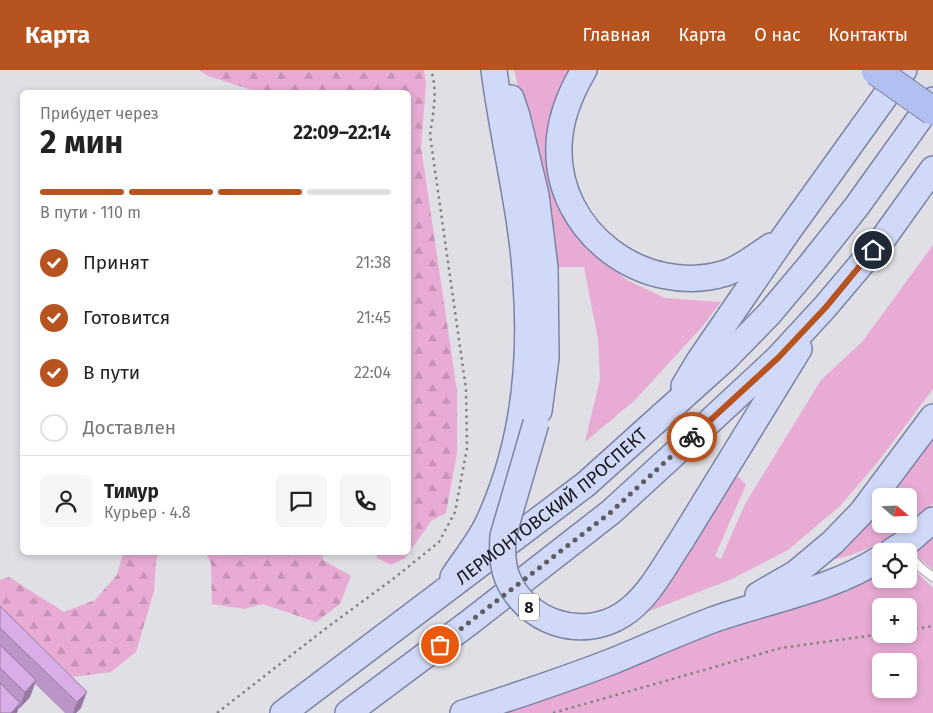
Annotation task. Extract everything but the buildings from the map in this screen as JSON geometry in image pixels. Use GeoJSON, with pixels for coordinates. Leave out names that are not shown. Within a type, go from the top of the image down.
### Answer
{"type":"FeatureCollection","features":[{"type":"Feature","properties":{"kind":"highway"},"geometry":{"type":"LineString","coordinates":[[876,70],[933,111]]}},
{"type":"Feature","properties":{"kind":"main road"},"geometry":{"type":"LineString","coordinates":[[584,70],[576,83],[562,124],[559,146],[560,166],[563,185],[571,204],[580,220],[601,245],[629,264],[645,270],[662,275],[694,278],[713,276],[738,268],[784,237]]}},
{"type":"Feature","properties":{"kind":"main road"},"geometry":{"type":"LineString","coordinates":[[668,412],[698,362],[784,237],[904,70]]}},
{"type":"Feature","properties":{"kind":"main road"},"geometry":{"type":"LineString","coordinates":[[442,594],[486,526],[501,494],[515,448],[524,395],[528,354],[526,282],[518,214],[494,74]]}},
{"type":"Feature","properties":{"kind":"main road","name":"8"},"geometry":{"type":"LineString","coordinates":[[494,74],[517,116],[536,195],[545,268],[546,358],[542,398],[503,536],[502,550],[503,563],[510,583],[521,600],[531,610],[555,623],[569,626],[596,626],[610,622],[633,607],[643,597],[681,541],[826,307]]}},
{"type":"Feature","properties":{"kind":"main road","name":"ЛЕРМОНТОВСКИЙ ПРОСПЕКТ"},"geometry":{"type":"LineString","coordinates":[[283,713],[586,484],[725,360],[769,314],[857,206],[933,100]]}},
{"type":"Feature","properties":{"kind":"main road","name":"ЛЕРМОНТОВСКИЙ ПРОСПЕКТ"},"geometry":{"type":"LineString","coordinates":[[348,713],[470,622],[611,512],[778,358],[826,307],[885,236],[933,169]]}},
{"type":"Feature","properties":{"kind":"main road"},"geometry":{"type":"LineString","coordinates":[[715,619],[796,574],[832,542],[862,512],[933,417]]}},
{"type":"Feature","properties":{"kind":"main road"},"geometry":{"type":"LineString","coordinates":[[908,543],[933,520]]}},
{"type":"Feature","properties":{"kind":"main road"},"geometry":{"type":"LineString","coordinates":[[463,713],[611,662],[715,619],[828,584],[872,565]]}},
{"type":"Feature","properties":{"kind":"lane"},"geometry":{"type":"LineString","coordinates":[[917,565],[933,576]]}},
{"type":"Feature","properties":{"kind":"path"},"geometry":{"type":"LineString","coordinates":[[217,713],[439,542],[455,512],[467,448],[466,389],[430,135],[434,104],[434,78],[431,70]]}},
{"type":"Feature","properties":{"kind":"path"},"geometry":{"type":"LineString","coordinates":[[917,629],[933,626]]}},
{"type":"Feature","properties":{"kind":"path"},"geometry":{"type":"LineString","coordinates":[[553,713],[781,648],[872,635]]}},
{"type":"Feature","properties":{"kind":"green space"},"geometry":{"type":"Polygon","coordinates":[[[199,70],[424,70],[426,84],[421,147],[457,391],[457,453],[446,513],[432,520],[411,550],[411,90],[252,90],[208,76],[199,70]]]}},
{"type":"Feature","properties":{"kind":"green space"},"geometry":{"type":"Polygon","coordinates":[[[514,70],[577,70],[556,115],[590,248],[627,280],[665,298],[721,302],[701,328],[635,400],[585,442],[600,379],[598,339],[584,267],[559,267],[554,407],[551,407],[530,133],[514,70]]]}},
{"type":"Feature","properties":{"kind":"green space"},"geometry":{"type":"Polygon","coordinates":[[[933,245],[933,389],[877,463],[840,506],[788,550],[732,579],[647,612],[733,479],[739,477],[746,485],[715,556],[721,559],[745,504],[821,380],[862,342],[933,245]]]}},
{"type":"Feature","properties":{"kind":"green space"},"geometry":{"type":"Polygon","coordinates":[[[933,437],[933,503],[918,517],[918,488],[892,488],[933,437]]]}},
{"type":"Feature","properties":{"kind":"green space"},"geometry":{"type":"Polygon","coordinates":[[[872,509],[872,533],[901,533],[897,537],[882,543],[872,543],[872,547],[848,556],[813,564],[872,509]]]}},
{"type":"Feature","properties":{"kind":"green space"},"geometry":{"type":"Polygon","coordinates":[[[933,526],[933,570],[919,558],[917,543],[914,543],[933,526]]]}},
{"type":"Feature","properties":{"kind":"green space"},"geometry":{"type":"Polygon","coordinates":[[[122,555],[158,555],[156,560],[154,591],[136,652],[111,672],[73,677],[0,607],[0,580],[9,577],[64,612],[95,600],[117,575],[122,555]]]}},
{"type":"Feature","properties":{"kind":"green space"},"geometry":{"type":"Polygon","coordinates":[[[207,555],[322,555],[323,560],[351,576],[340,604],[316,622],[263,604],[244,609],[212,604],[211,564],[207,555]]]}},
{"type":"Feature","properties":{"kind":"green space"},"geometry":{"type":"Polygon","coordinates":[[[376,555],[407,555],[391,565],[377,558],[376,555]]]}},
{"type":"Feature","properties":{"kind":"green space"},"geometry":{"type":"Polygon","coordinates":[[[872,568],[872,588],[917,588],[917,573],[933,588],[933,713],[477,713],[872,568]]]}},
{"type":"Feature","properties":{"kind":"way so far"},"geometry":{"type":"LineString","coordinates":[[440,645],[611,512],[692,437]]}},
{"type":"Feature","properties":{"kind":"route"},"geometry":{"type":"LineString","coordinates":[[692,437],[778,358],[826,307],[873,250]]}}]}
